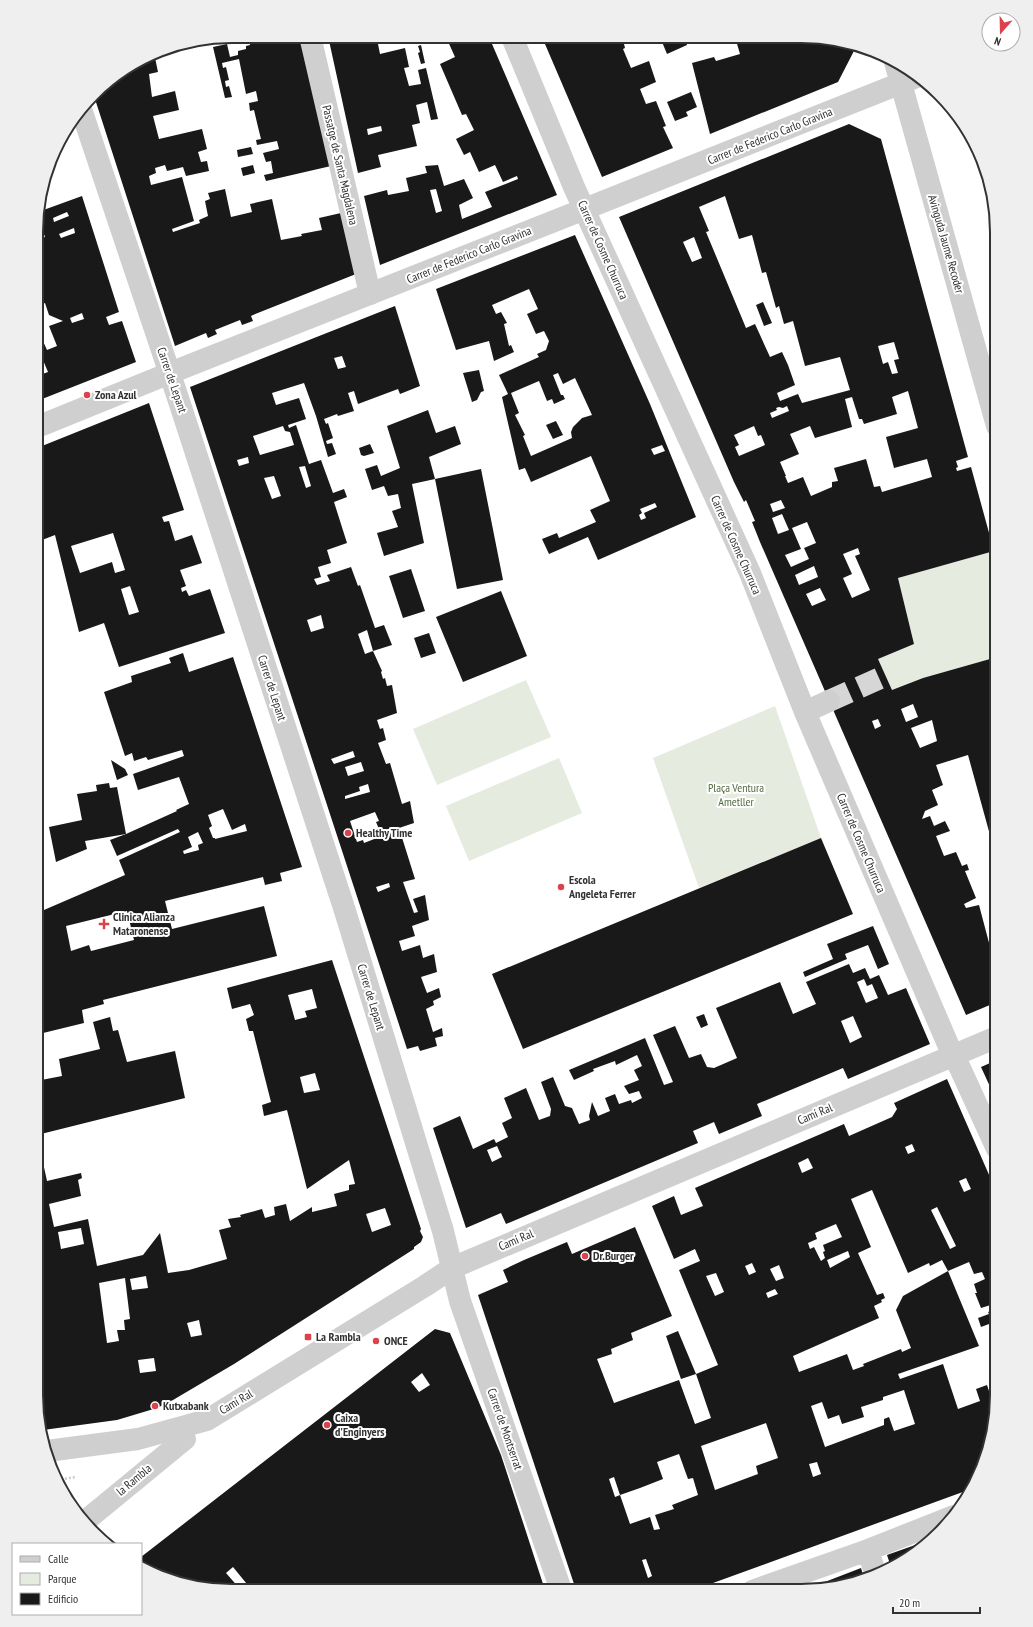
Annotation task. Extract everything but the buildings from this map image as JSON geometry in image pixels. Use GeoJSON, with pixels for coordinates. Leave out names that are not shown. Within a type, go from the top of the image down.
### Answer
{"type":"FeatureCollection","features":[{"type":"Feature","properties":{"kind":"street","name":"Passatge de Santa Magdalena"},"geometry":{"type":"LineString","coordinates":[[312,43],[370,294]]}},
{"type":"Feature","properties":{"kind":"street","name":"Carrer de Cosme Churruca"},"geometry":{"type":"LineString","coordinates":[[515,43],[584,209],[750,573],[805,712],[953,1056],[990,1133]]}},
{"type":"Feature","properties":{"kind":"street","name":"Carrer de Federico Carlo Gravina"},"geometry":{"type":"LineString","coordinates":[[43,426],[170,373],[910,79]]}},
{"type":"Feature","properties":{"kind":"street","name":"Avinguda Jaume Recoder"},"geometry":{"type":"LineString","coordinates":[[910,79],[990,398]]}},
{"type":"Feature","properties":{"kind":"street","name":"Carrer de Lepant"},"geometry":{"type":"LineString","coordinates":[[83,116],[170,373],[345,912],[443,1231],[452,1268]]}},
{"type":"Feature","properties":{"kind":"street"},"geometry":{"type":"LineString","coordinates":[[805,712],[830,701]]}},
{"type":"Feature","properties":{"kind":"street","name":"Camí Ral"},"geometry":{"type":"LineString","coordinates":[[51,1450],[138,1439],[207,1420],[452,1268],[990,1040]]}},
{"type":"Feature","properties":{"kind":"street","name":"Carrer de Montserrat"},"geometry":{"type":"LineString","coordinates":[[452,1268],[460,1301],[559,1584]]}},
{"type":"Feature","properties":{"kind":"street","name":"la Rambla"},"geometry":{"type":"LineString","coordinates":[[89,1518],[185,1439]]}},
{"type":"Feature","properties":{"kind":"street"},"geometry":{"type":"LineString","coordinates":[[772,1584],[868,1550],[941,1521]]}},
{"type":"Feature","properties":{"kind":"street"},"geometry":{"type":"LineString","coordinates":[[868,1550],[874,1569]]}},
{"type":"Feature","properties":{"kind":"path"},"geometry":{"type":"LineString","coordinates":[[65,1479],[76,1477]]}},
{"type":"Feature","properties":{"kind":"green space"},"geometry":{"type":"Polygon","coordinates":[[[990,552],[990,659],[923,678],[892,690],[878,659],[914,644],[898,578],[990,552]]]}},
{"type":"Feature","properties":{"kind":"green space"},"geometry":{"type":"Polygon","coordinates":[[[526,680],[551,737],[437,785],[413,729],[526,680]]]}},
{"type":"Feature","properties":{"kind":"green space","name":"Plaça Ventura Ametller"},"geometry":{"type":"Polygon","coordinates":[[[775,706],[821,838],[699,888],[653,758],[775,706]]]}},
{"type":"Feature","properties":{"kind":"green space"},"geometry":{"type":"Polygon","coordinates":[[[559,758],[582,813],[469,861],[446,806],[559,758]]]}},
{"type":"Feature","properties":{"kind":"tunnel"},"geometry":{"type":"LineString","coordinates":[[829,701],[885,676]]}},
{"type":"Feature","properties":{"kind":"place","name":"Zona Azul"},"geometry":{"type":"Point","coordinates":[87,395]}},
{"type":"Feature","properties":{"kind":"place","name":"Healthy Time"},"geometry":{"type":"Point","coordinates":[348,833]}},
{"type":"Feature","properties":{"kind":"place","name":"Escola Angeleta Ferrer"},"geometry":{"type":"Point","coordinates":[561,887]}},
{"type":"Feature","properties":{"kind":"place","name":"Clinica Alianza Mataronense"},"geometry":{"type":"Point","coordinates":[104,924]}},
{"type":"Feature","properties":{"kind":"place","name":"Dr.Burger"},"geometry":{"type":"Point","coordinates":[585,1256]}},
{"type":"Feature","properties":{"kind":"place","name":"La Rambla"},"geometry":{"type":"Point","coordinates":[308,1337]}},
{"type":"Feature","properties":{"kind":"place","name":"ONCE"},"geometry":{"type":"Point","coordinates":[376,1341]}},
{"type":"Feature","properties":{"kind":"place","name":"Kutxabank"},"geometry":{"type":"Point","coordinates":[155,1406]}},
{"type":"Feature","properties":{"kind":"place","name":"Caixa d'Enginyers"},"geometry":{"type":"Point","coordinates":[327,1425]}}]}
